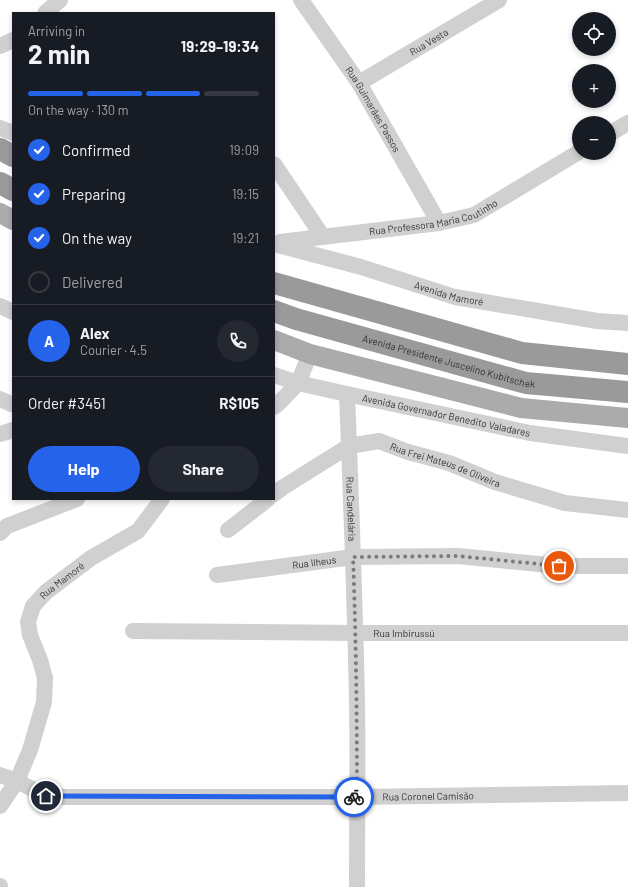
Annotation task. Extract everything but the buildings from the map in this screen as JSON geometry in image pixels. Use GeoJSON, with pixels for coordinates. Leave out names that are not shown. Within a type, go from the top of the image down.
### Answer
{"type":"FeatureCollection","features":[{"type":"Feature","properties":{"kind":"highway"},"geometry":{"type":"LineString","coordinates":[[0,149],[12,155]]}},
{"type":"Feature","properties":{"kind":"highway"},"geometry":{"type":"LineString","coordinates":[[0,183],[12,189]]}},
{"type":"Feature","properties":{"kind":"highway"},"geometry":{"type":"LineString","coordinates":[[275,283],[522,353],[628,364]]}},
{"type":"Feature","properties":{"kind":"highway","name":"Avenida Presidente Juscelino Kubitschek"},"geometry":{"type":"LineString","coordinates":[[275,311],[303,321],[526,383],[628,392]]}},
{"type":"Feature","properties":{"kind":"main road"},"geometry":{"type":"LineString","coordinates":[[0,213],[12,219]]}},
{"type":"Feature","properties":{"kind":"main road"},"geometry":{"type":"LineString","coordinates":[[275,340],[310,354],[521,408],[628,418]]}},
{"type":"Feature","properties":{"kind":"street"},"geometry":{"type":"LineString","coordinates":[[46,12],[60,0]]}},
{"type":"Feature","properties":{"kind":"street","name":"Rua Guimarães Passos"},"geometry":{"type":"LineString","coordinates":[[301,0],[358,84],[440,223]]}},
{"type":"Feature","properties":{"kind":"street","name":"Rua Vesta"},"geometry":{"type":"LineString","coordinates":[[358,84],[499,0]]}},
{"type":"Feature","properties":{"kind":"street"},"geometry":{"type":"LineString","coordinates":[[0,46],[12,40]]}},
{"type":"Feature","properties":{"kind":"street"},"geometry":{"type":"LineString","coordinates":[[616,130],[628,123]]}},
{"type":"Feature","properties":{"kind":"street"},"geometry":{"type":"LineString","coordinates":[[0,128],[12,133]]}},
{"type":"Feature","properties":{"kind":"street","name":"Rua Professora Maria Coutinho"},"geometry":{"type":"LineString","coordinates":[[275,244],[440,223],[474,215],[572,156]]}},
{"type":"Feature","properties":{"kind":"street"},"geometry":{"type":"LineString","coordinates":[[275,165],[323,237]]}},
{"type":"Feature","properties":{"kind":"street","name":"Avenida Mamoré"},"geometry":{"type":"LineString","coordinates":[[275,244],[361,267],[455,297],[597,321],[628,323]]}},
{"type":"Feature","properties":{"kind":"street"},"geometry":{"type":"LineString","coordinates":[[0,306],[12,312]]}},
{"type":"Feature","properties":{"kind":"street"},"geometry":{"type":"LineString","coordinates":[[275,406],[298,383],[310,354]]}},
{"type":"Feature","properties":{"kind":"street","name":"Avenida Governador Benedito Valadares"},"geometry":{"type":"LineString","coordinates":[[275,375],[298,383],[530,433],[628,446]]}},
{"type":"Feature","properties":{"kind":"street","name":"Rua Candelária"},"geometry":{"type":"LineString","coordinates":[[347,394],[357,712],[357,887]]}},
{"type":"Feature","properties":{"kind":"street"},"geometry":{"type":"LineString","coordinates":[[0,434],[12,430]]}},
{"type":"Feature","properties":{"kind":"street","name":"Rua Frei Mateus de Oliveira"},"geometry":{"type":"LineString","coordinates":[[275,493],[349,446],[379,441],[408,452],[449,463],[495,482],[565,503],[628,510]]}},
{"type":"Feature","properties":{"kind":"street"},"geometry":{"type":"LineString","coordinates":[[0,533],[7,526],[74,500]]}},
{"type":"Feature","properties":{"kind":"street","name":"Rua Mamoré"},"geometry":{"type":"LineString","coordinates":[[0,806],[17,781],[30,750],[44,702],[45,678],[40,660],[30,635],[28,622],[33,606],[46,592],[91,558],[138,531],[161,500]]}},
{"type":"Feature","properties":{"kind":"street"},"geometry":{"type":"LineString","coordinates":[[228,530],[267,500]]}},
{"type":"Feature","properties":{"kind":"street","name":"Rua Ilheus"},"geometry":{"type":"LineString","coordinates":[[217,575],[353,557],[458,556],[559,566],[628,566]]}},
{"type":"Feature","properties":{"kind":"street","name":"Rua Imbirussú"},"geometry":{"type":"LineString","coordinates":[[133,632],[628,633]]}},
{"type":"Feature","properties":{"kind":"street","name":"Rua Coronel Camisão"},"geometry":{"type":"LineString","coordinates":[[0,775],[17,781],[46,796],[357,797],[628,793]]}},
{"type":"Feature","properties":{"kind":"way so far"},"geometry":{"type":"LineString","coordinates":[[354,797],[357,797],[357,704],[353,557],[458,556],[559,566]]}},
{"type":"Feature","properties":{"kind":"route"},"geometry":{"type":"LineString","coordinates":[[46,796],[354,797]]}}]}
